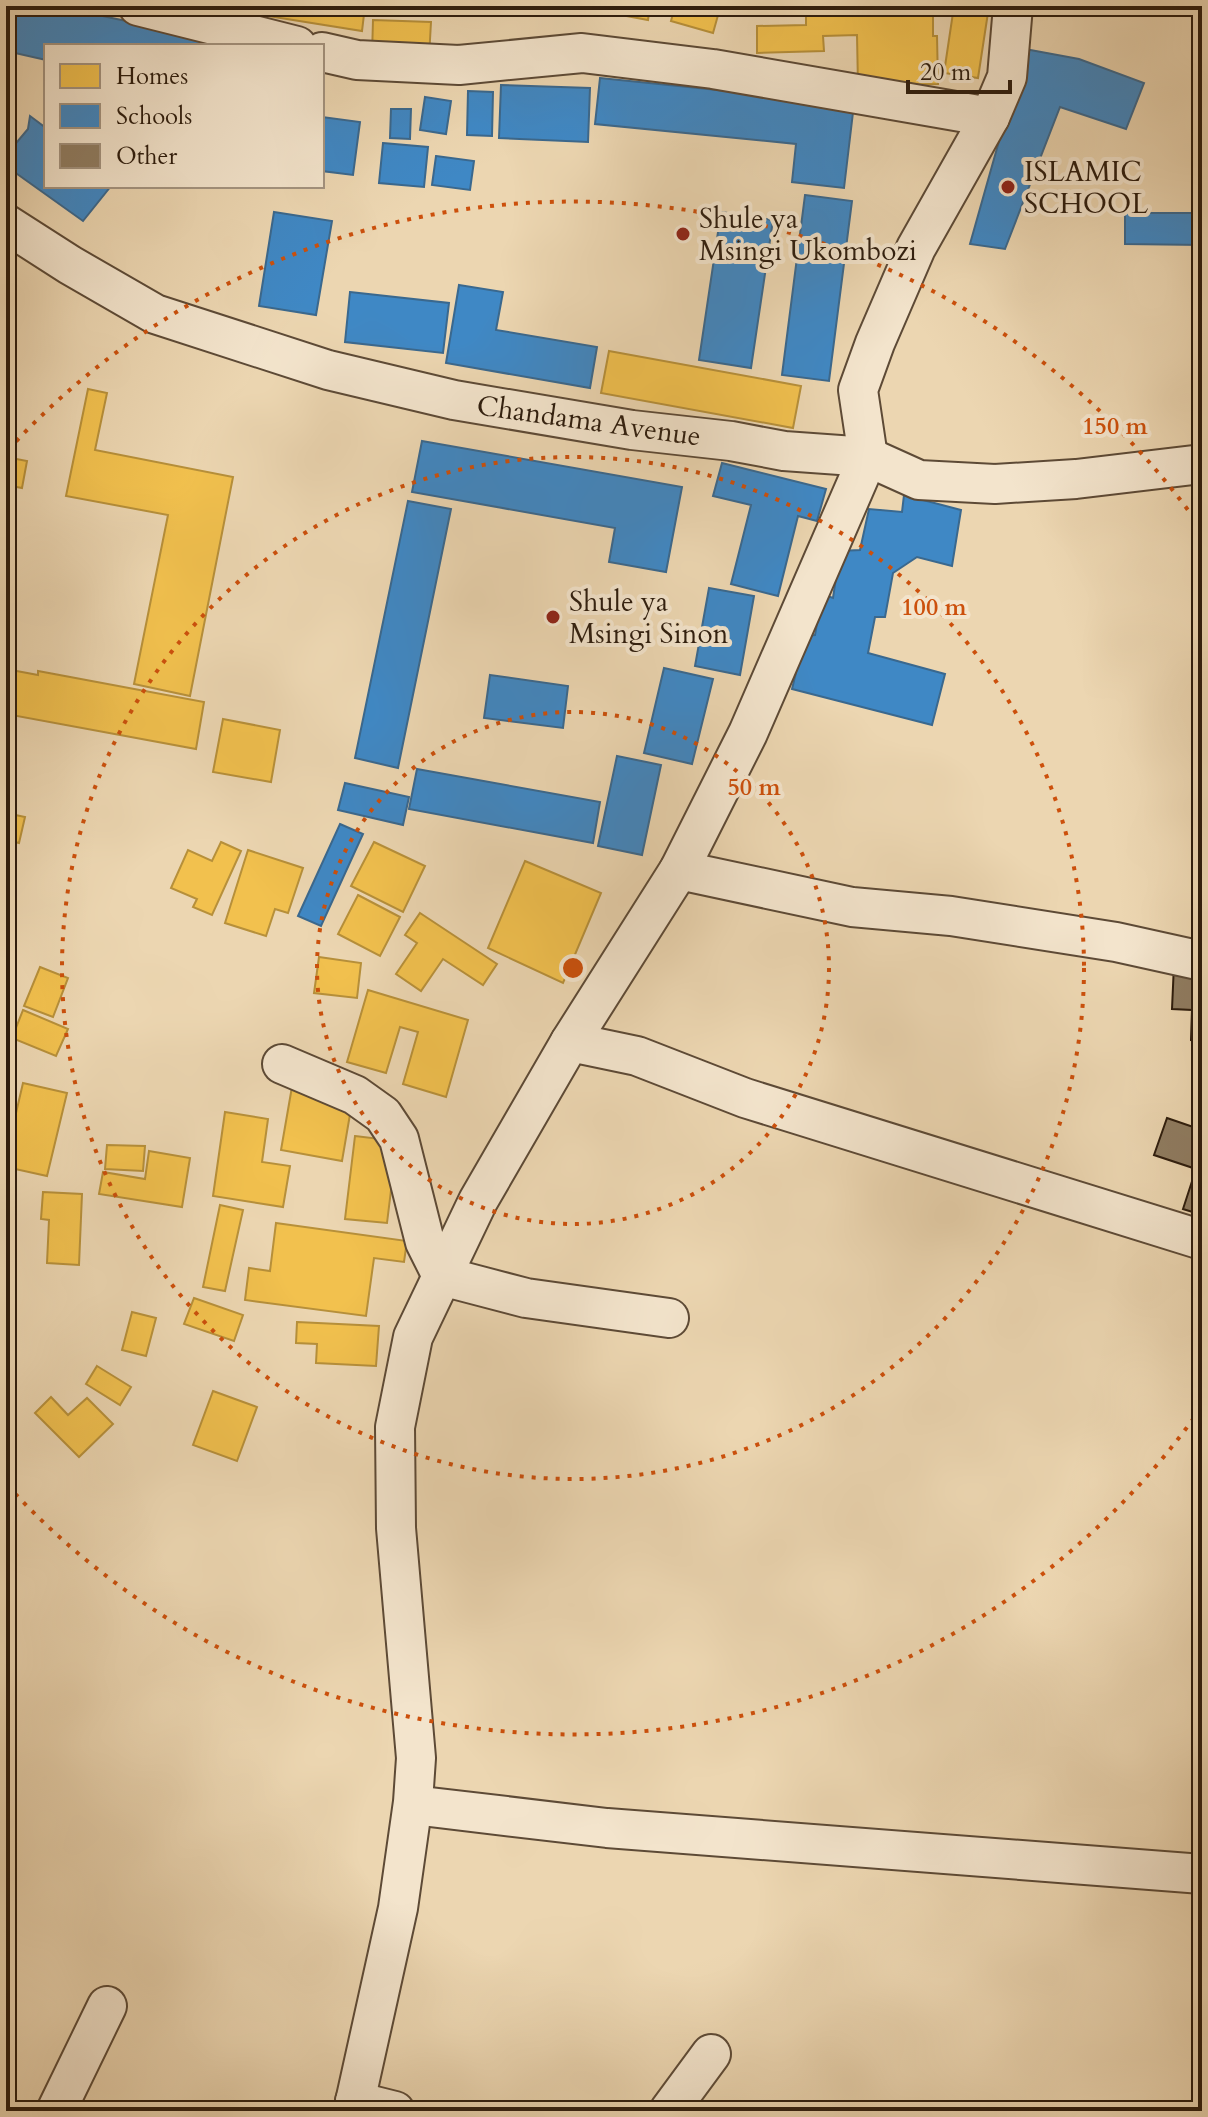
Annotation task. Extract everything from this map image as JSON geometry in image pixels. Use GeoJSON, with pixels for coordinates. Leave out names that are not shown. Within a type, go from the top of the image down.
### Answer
{"type":"FeatureCollection","features":[{"type":"Feature","properties":{"kind":"street"},"geometry":{"type":"LineString","coordinates":[[138,6],[289,44]]}},
{"type":"Feature","properties":{"kind":"street"},"geometry":{"type":"LineString","coordinates":[[395,2111],[354,2106],[398,1908],[413,1805],[416,1758],[396,1528],[395,1427],[413,1337],[478,1201],[570,1042],[679,870],[748,733],[868,457],[858,390],[871,355],[916,248],[990,117],[1007,77],[1013,6]]}},
{"type":"Feature","properties":{"kind":"street"},"geometry":{"type":"LineString","coordinates":[[324,52],[357,60],[459,65],[582,53],[713,69],[990,117]]}},
{"type":"Feature","properties":{"kind":"street","name":"Chandama Avenue"},"geometry":{"type":"LineString","coordinates":[[6,224],[155,314],[328,370],[454,400],[632,430],[731,441],[784,451],[868,457],[919,480],[995,484],[1076,479],[1202,464]]}},
{"type":"Feature","properties":{"kind":"street"},"geometry":{"type":"LineString","coordinates":[[679,870],[852,907],[951,916],[1116,942],[1202,961]]}},
{"type":"Feature","properties":{"kind":"street"},"geometry":{"type":"LineString","coordinates":[[570,1042],[637,1056],[745,1098],[1202,1240]]}},
{"type":"Feature","properties":{"kind":"street"},"geometry":{"type":"LineString","coordinates":[[282,1064],[355,1095],[383,1115],[399,1139],[425,1242],[442,1276],[526,1298],[669,1318]]}},
{"type":"Feature","properties":{"kind":"street"},"geometry":{"type":"LineString","coordinates":[[413,1805],[607,1828],[1202,1874]]}},
{"type":"Feature","properties":{"kind":"street"},"geometry":{"type":"LineString","coordinates":[[56,2111],[107,2006]]}},
{"type":"Feature","properties":{"kind":"street"},"geometry":{"type":"LineString","coordinates":[[669,2111],[711,2054]]}},
{"type":"Feature","properties":{"kind":"building: Homes"},"geometry":{"type":"Polygon","coordinates":[[[252,6],[365,6],[362,31],[250,13],[252,6]]]}},
{"type":"Feature","properties":{"kind":"building: Homes"},"geometry":{"type":"Polygon","coordinates":[[[606,6],[650,6],[648,20],[605,12],[606,6]]]}},
{"type":"Feature","properties":{"kind":"building: Homes"},"geometry":{"type":"Polygon","coordinates":[[[675,6],[720,8],[713,33],[671,21],[675,6]]]}},
{"type":"Feature","properties":{"kind":"building: Homes"},"geometry":{"type":"Polygon","coordinates":[[[854,6],[933,6],[938,84],[858,86],[857,35],[823,36],[824,51],[757,53],[757,26],[806,25],[806,10],[854,9],[854,6]]]}},
{"type":"Feature","properties":{"kind":"building: Homes"},"geometry":{"type":"Polygon","coordinates":[[[954,6],[989,6],[978,78],[944,73],[954,6]]]}},
{"type":"Feature","properties":{"kind":"building: Homes"},"geometry":{"type":"Polygon","coordinates":[[[373,20],[431,22],[429,57],[372,55],[373,20]]]}},
{"type":"Feature","properties":{"kind":"building: Homes"},"geometry":{"type":"Polygon","coordinates":[[[609,351],[801,386],[793,428],[601,393],[609,351]]]}},
{"type":"Feature","properties":{"kind":"building: Homes"},"geometry":{"type":"Polygon","coordinates":[[[88,389],[107,393],[95,450],[233,477],[190,696],[134,684],[168,515],[66,496],[88,389]]]}},
{"type":"Feature","properties":{"kind":"building: Homes"},"geometry":{"type":"Polygon","coordinates":[[[6,392],[15,393],[6,439],[6,392]]]}},
{"type":"Feature","properties":{"kind":"building: Homes"},"geometry":{"type":"Polygon","coordinates":[[[6,457],[27,461],[22,488],[6,485],[6,457]]]}},
{"type":"Feature","properties":{"kind":"building: Homes"},"geometry":{"type":"Polygon","coordinates":[[[6,669],[38,675],[38,671],[204,702],[196,749],[6,714],[6,669]]]}},
{"type":"Feature","properties":{"kind":"building: Homes"},"geometry":{"type":"Polygon","coordinates":[[[223,719],[280,730],[271,782],[213,772],[223,719]]]}},
{"type":"Feature","properties":{"kind":"building: Homes"},"geometry":{"type":"Polygon","coordinates":[[[6,813],[25,817],[19,843],[6,840],[6,813]]]}},
{"type":"Feature","properties":{"kind":"building: Homes"},"geometry":{"type":"Polygon","coordinates":[[[221,842],[241,851],[212,915],[193,907],[197,899],[171,888],[188,850],[212,861],[221,842]]]}},
{"type":"Feature","properties":{"kind":"building: Homes"},"geometry":{"type":"Polygon","coordinates":[[[374,842],[425,866],[403,912],[351,886],[374,842]]]}},
{"type":"Feature","properties":{"kind":"building: Homes"},"geometry":{"type":"Polygon","coordinates":[[[248,850],[303,868],[288,913],[275,909],[266,936],[225,923],[248,850]]]}},
{"type":"Feature","properties":{"kind":"building: Homes"},"geometry":{"type":"Polygon","coordinates":[[[525,861],[601,893],[563,983],[488,948],[525,861]]]}},
{"type":"Feature","properties":{"kind":"building: Homes"},"geometry":{"type":"Polygon","coordinates":[[[358,895],[400,917],[380,956],[338,934],[358,895]]]}},
{"type":"Feature","properties":{"kind":"building: Homes"},"geometry":{"type":"Polygon","coordinates":[[[420,913],[497,964],[483,985],[443,959],[421,991],[396,974],[417,943],[405,935],[420,913]]]}},
{"type":"Feature","properties":{"kind":"building: Homes"},"geometry":{"type":"Polygon","coordinates":[[[319,957],[361,963],[357,998],[314,993],[319,957]]]}},
{"type":"Feature","properties":{"kind":"building: Homes"},"geometry":{"type":"Polygon","coordinates":[[[40,967],[68,978],[53,1017],[24,1006],[40,967]]]}},
{"type":"Feature","properties":{"kind":"building: Homes"},"geometry":{"type":"Polygon","coordinates":[[[368,990],[468,1020],[446,1097],[403,1084],[418,1032],[400,1027],[386,1073],[347,1062],[368,990]]]}},
{"type":"Feature","properties":{"kind":"building: Homes"},"geometry":{"type":"Polygon","coordinates":[[[23,1010],[68,1029],[56,1056],[12,1038],[23,1010]]]}},
{"type":"Feature","properties":{"kind":"building: Homes"},"geometry":{"type":"Polygon","coordinates":[[[293,1081],[354,1091],[342,1161],[281,1150],[293,1081]]]}},
{"type":"Feature","properties":{"kind":"building: Homes"},"geometry":{"type":"Polygon","coordinates":[[[23,1083],[67,1093],[47,1176],[6,1167],[23,1083]]]}},
{"type":"Feature","properties":{"kind":"building: Homes"},"geometry":{"type":"Polygon","coordinates":[[[225,1112],[268,1119],[262,1162],[290,1166],[283,1207],[213,1196],[225,1112]]]}},
{"type":"Feature","properties":{"kind":"building: Homes"},"geometry":{"type":"Polygon","coordinates":[[[355,1136],[397,1141],[387,1223],[345,1219],[355,1136]]]}},
{"type":"Feature","properties":{"kind":"building: Homes"},"geometry":{"type":"Polygon","coordinates":[[[107,1145],[145,1146],[143,1171],[105,1169],[107,1145]]]}},
{"type":"Feature","properties":{"kind":"building: Homes"},"geometry":{"type":"Polygon","coordinates":[[[149,1151],[190,1158],[182,1207],[99,1194],[103,1172],[145,1179],[149,1151]]]}},
{"type":"Feature","properties":{"kind":"building: Homes"},"geometry":{"type":"Polygon","coordinates":[[[43,1192],[82,1194],[79,1265],[47,1263],[49,1220],[41,1219],[43,1192]]]}},
{"type":"Feature","properties":{"kind":"building: Homes"},"geometry":{"type":"Polygon","coordinates":[[[220,1205],[243,1210],[225,1291],[203,1287],[220,1205]]]}},
{"type":"Feature","properties":{"kind":"building: Homes"},"geometry":{"type":"Polygon","coordinates":[[[276,1223],[407,1241],[404,1262],[374,1258],[366,1316],[245,1300],[249,1268],[270,1271],[276,1223]]]}},
{"type":"Feature","properties":{"kind":"building: Homes"},"geometry":{"type":"Polygon","coordinates":[[[194,1298],[243,1315],[234,1341],[184,1324],[194,1298]]]}},
{"type":"Feature","properties":{"kind":"building: Homes"},"geometry":{"type":"Polygon","coordinates":[[[132,1312],[156,1318],[146,1356],[122,1350],[132,1312]]]}},
{"type":"Feature","properties":{"kind":"building: Homes"},"geometry":{"type":"Polygon","coordinates":[[[297,1322],[379,1326],[376,1366],[316,1363],[317,1344],[296,1343],[297,1322]]]}},
{"type":"Feature","properties":{"kind":"building: Homes"},"geometry":{"type":"Polygon","coordinates":[[[97,1366],[131,1387],[120,1405],[86,1384],[97,1366]]]}},
{"type":"Feature","properties":{"kind":"building: Homes"},"geometry":{"type":"Polygon","coordinates":[[[213,1391],[257,1407],[237,1461],[193,1445],[213,1391]]]}},
{"type":"Feature","properties":{"kind":"building: Homes"},"geometry":{"type":"Polygon","coordinates":[[[51,1397],[68,1415],[87,1398],[113,1424],[79,1457],[35,1413],[51,1397]]]}},
{"type":"Feature","properties":{"kind":"building: Schools"},"geometry":{"type":"Polygon","coordinates":[[[6,6],[55,6],[236,44],[44,44],[44,60],[6,51],[6,6]]]}},
{"type":"Feature","properties":{"kind":"building: Schools","name":"ISLAMIC SCHOOL"},"geometry":{"type":"Polygon","coordinates":[[[1025,49],[1079,59],[1144,83],[1126,129],[1060,107],[1005,249],[970,244],[1025,49]]]}},
{"type":"Feature","properties":{"kind":"building: Schools"},"geometry":{"type":"Polygon","coordinates":[[[600,78],[854,104],[844,188],[792,182],[796,144],[595,124],[600,78]]]}},
{"type":"Feature","properties":{"kind":"building: Schools"},"geometry":{"type":"Polygon","coordinates":[[[501,85],[590,88],[588,142],[499,138],[501,85]]]}},
{"type":"Feature","properties":{"kind":"building: Schools"},"geometry":{"type":"Polygon","coordinates":[[[468,91],[493,92],[492,136],[467,135],[468,91]]]}},
{"type":"Feature","properties":{"kind":"building: Schools"},"geometry":{"type":"Polygon","coordinates":[[[425,97],[451,101],[446,134],[420,130],[425,97]]]}},
{"type":"Feature","properties":{"kind":"building: Schools"},"geometry":{"type":"Polygon","coordinates":[[[391,109],[411,109],[410,139],[390,138],[391,109]]]}},
{"type":"Feature","properties":{"kind":"building: Schools"},"geometry":{"type":"Polygon","coordinates":[[[30,116],[44,126],[44,188],[109,188],[83,221],[6,166],[6,155],[28,129],[30,116]]]}},
{"type":"Feature","properties":{"kind":"building: Schools"},"geometry":{"type":"Polygon","coordinates":[[[324,117],[360,122],[353,175],[324,171],[324,117]]]}},
{"type":"Feature","properties":{"kind":"building: Schools"},"geometry":{"type":"Polygon","coordinates":[[[383,143],[428,147],[424,187],[379,183],[383,143]]]}},
{"type":"Feature","properties":{"kind":"building: Schools"},"geometry":{"type":"Polygon","coordinates":[[[436,156],[474,161],[470,190],[432,185],[436,156]]]}},
{"type":"Feature","properties":{"kind":"building: Schools"},"geometry":{"type":"Polygon","coordinates":[[[805,195],[852,201],[829,381],[782,375],[805,195]]]}},
{"type":"Feature","properties":{"kind":"building: Schools"},"geometry":{"type":"Polygon","coordinates":[[[274,212],[332,221],[316,315],[259,306],[274,212]]]}},
{"type":"Feature","properties":{"kind":"building: Schools"},"geometry":{"type":"Polygon","coordinates":[[[721,212],[773,220],[751,368],[699,360],[721,212]]]}},
{"type":"Feature","properties":{"kind":"building: Schools","name":"ISLAMIC SCHOOL"},"geometry":{"type":"Polygon","coordinates":[[[1125,213],[1202,213],[1202,245],[1125,244],[1125,213]]]}},
{"type":"Feature","properties":{"kind":"building: Schools"},"geometry":{"type":"Polygon","coordinates":[[[459,285],[503,292],[496,330],[597,347],[590,388],[446,363],[459,285]]]}},
{"type":"Feature","properties":{"kind":"building: Schools"},"geometry":{"type":"Polygon","coordinates":[[[350,292],[449,303],[443,353],[345,342],[350,292]]]}},
{"type":"Feature","properties":{"kind":"building: Schools"},"geometry":{"type":"Polygon","coordinates":[[[422,441],[682,487],[666,572],[609,562],[615,528],[412,492],[422,441]]]}},
{"type":"Feature","properties":{"kind":"building: Schools"},"geometry":{"type":"Polygon","coordinates":[[[722,463],[826,489],[817,521],[798,516],[778,596],[731,584],[751,505],[713,496],[722,463]]]}},
{"type":"Feature","properties":{"kind":"building: Schools"},"geometry":{"type":"Polygon","coordinates":[[[904,495],[961,510],[952,566],[917,557],[893,573],[885,617],[875,617],[868,653],[945,674],[932,725],[792,689],[805,636],[815,635],[822,594],[833,598],[840,551],[860,550],[869,509],[902,512],[904,495]]]}},
{"type":"Feature","properties":{"kind":"building: Schools"},"geometry":{"type":"Polygon","coordinates":[[[408,501],[451,509],[398,768],[355,758],[408,501]]]}},
{"type":"Feature","properties":{"kind":"building: Schools"},"geometry":{"type":"Polygon","coordinates":[[[709,588],[754,596],[740,675],[695,666],[709,588]]]}},
{"type":"Feature","properties":{"kind":"building: Schools"},"geometry":{"type":"Polygon","coordinates":[[[664,668],[713,679],[692,764],[644,753],[664,668]]]}},
{"type":"Feature","properties":{"kind":"building: Schools"},"geometry":{"type":"Polygon","coordinates":[[[490,675],[568,686],[563,728],[484,718],[490,675]]]}},
{"type":"Feature","properties":{"kind":"building: Schools"},"geometry":{"type":"Polygon","coordinates":[[[617,756],[661,765],[642,855],[598,846],[617,756]]]}},
{"type":"Feature","properties":{"kind":"building: Schools"},"geometry":{"type":"Polygon","coordinates":[[[417,769],[600,802],[593,843],[409,809],[417,769]]]}},
{"type":"Feature","properties":{"kind":"building: Schools"},"geometry":{"type":"Polygon","coordinates":[[[345,783],[409,797],[403,825],[338,810],[345,783]]]}},
{"type":"Feature","properties":{"kind":"building: Schools"},"geometry":{"type":"Polygon","coordinates":[[[340,824],[363,834],[321,926],[298,916],[340,824]]]}},
{"type":"Feature","properties":{"kind":"building: Other"},"geometry":{"type":"Polygon","coordinates":[[[1174,964],[1202,965],[1202,1041],[1191,1040],[1192,1010],[1172,1009],[1174,964]]]}},
{"type":"Feature","properties":{"kind":"building: Other"},"geometry":{"type":"Polygon","coordinates":[[[1167,1118],[1202,1130],[1202,1215],[1183,1209],[1196,1169],[1154,1155],[1167,1118]]]}},
{"type":"Feature","properties":{"kind":"place","name":"ISLAMIC SCHOOL"},"geometry":{"type":"Point","coordinates":[1008,187]}},
{"type":"Feature","properties":{"kind":"place","name":"Shule ya Msingi Ukombozi"},"geometry":{"type":"Point","coordinates":[683,234]}},
{"type":"Feature","properties":{"kind":"place","name":"Shule ya Msingi Sinon"},"geometry":{"type":"Point","coordinates":[553,617]}}]}
